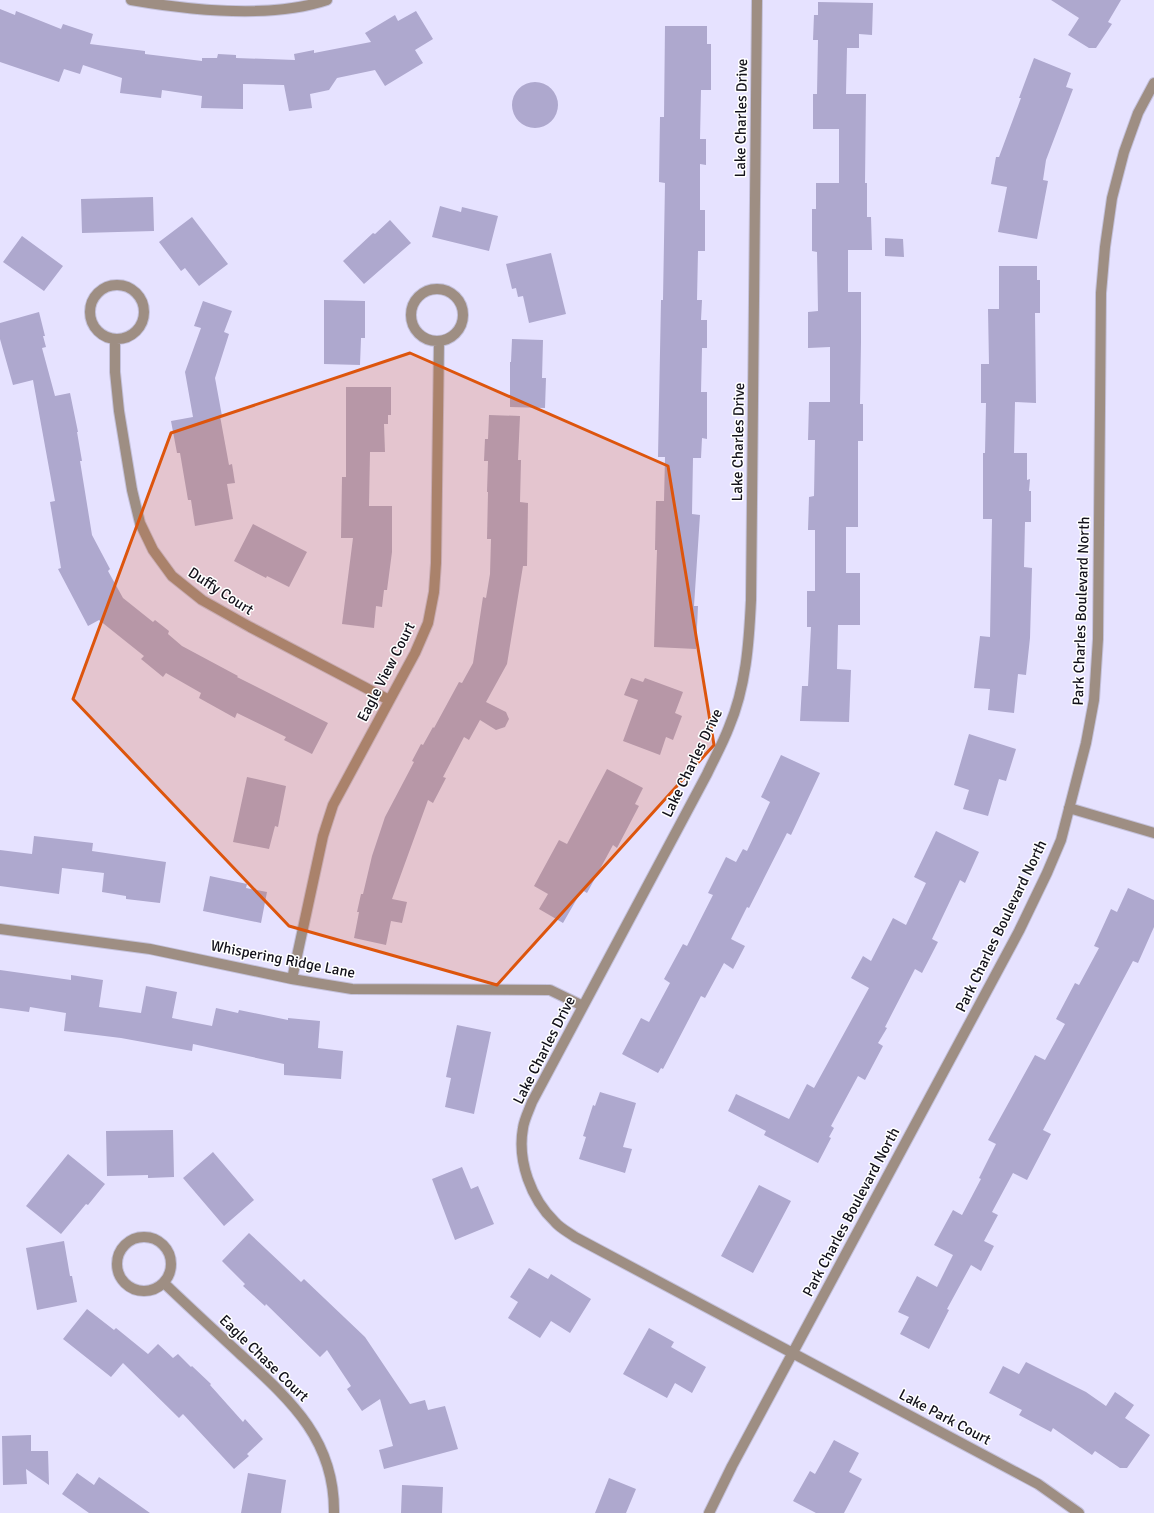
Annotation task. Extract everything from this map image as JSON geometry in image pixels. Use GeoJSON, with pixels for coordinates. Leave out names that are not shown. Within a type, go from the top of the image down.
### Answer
{"type":"FeatureCollection","features":[{"type":"Feature","properties":{"kind":"street"},"geometry":{"type":"LineString","coordinates":[[131,0],[178,8],[281,10],[317,4],[327,0]]}},
{"type":"Feature","properties":{"kind":"street","name":"Lake Charles Drive"},"geometry":{"type":"LineString","coordinates":[[757,0],[750,600],[748,649],[742,685],[730,726],[707,774],[532,1102],[523,1128],[522,1153],[526,1177],[540,1204],[555,1222],[575,1237],[793,1353]]}},
{"type":"Feature","properties":{"kind":"street","name":"Park Charles Boulevard North"},"geometry":{"type":"LineString","coordinates":[[709,1513],[732,1466],[1019,931],[1048,873],[1061,840],[1086,743],[1095,692],[1098,639],[1102,293],[1105,247],[1112,198],[1124,152],[1138,113],[1154,83]]}},
{"type":"Feature","properties":{"kind":"street"},"geometry":{"type":"LineString","coordinates":[[123,286],[131,290],[137,296],[142,303],[144,312],[138,328],[132,334],[124,338],[116,339],[99,333],[90,318],[90,309],[93,300],[98,293],[106,288],[123,286]]}},
{"type":"Feature","properties":{"kind":"street"},"geometry":{"type":"LineString","coordinates":[[437,288],[446,290],[454,295],[463,310],[463,319],[460,327],[447,339],[439,341],[422,337],[416,332],[410,315],[411,307],[418,296],[429,290],[437,288]]}},
{"type":"Feature","properties":{"kind":"street","name":"Duffy Court"},"geometry":{"type":"LineString","coordinates":[[116,339],[116,388],[132,490],[143,530],[153,550],[172,576],[202,600],[389,700]]}},
{"type":"Feature","properties":{"kind":"street","name":"Eagle View Court"},"geometry":{"type":"LineString","coordinates":[[292,979],[323,836],[333,805],[415,652],[428,623],[434,592],[439,341]]}},
{"type":"Feature","properties":{"kind":"street"},"geometry":{"type":"LineString","coordinates":[[1069,808],[1154,833]]}},
{"type":"Feature","properties":{"kind":"street","name":"Whispering Ridge Lane"},"geometry":{"type":"LineString","coordinates":[[0,929],[157,950],[292,979],[352,989],[550,990],[583,1006]]}},
{"type":"Feature","properties":{"kind":"street"},"geometry":{"type":"LineString","coordinates":[[145,1236],[154,1238],[162,1243],[168,1250],[171,1258],[169,1276],[164,1283],[148,1291],[139,1290],[124,1282],[118,1270],[118,1257],[128,1242],[145,1236]]}},
{"type":"Feature","properties":{"kind":"street","name":"Eagle Chase Court"},"geometry":{"type":"LineString","coordinates":[[164,1283],[275,1386],[301,1414],[321,1448],[328,1466],[334,1499],[334,1513]]}},
{"type":"Feature","properties":{"kind":"street","name":"Lake Park Court"},"geometry":{"type":"LineString","coordinates":[[793,1353],[1038,1484],[1079,1513]]}},
{"type":"Feature","properties":{"kind":"highlighted area"},"geometry":{"type":"Polygon","coordinates":[[[410,353],[668,466],[714,745],[497,985],[289,926],[73,699],[171,433],[410,353]]]}},
{"type":"Feature","properties":{"kind":"building"},"geometry":{"type":"Polygon","coordinates":[[[1051,0],[1121,0],[1108,22],[1112,24],[1096,48],[1089,48],[1068,35],[1079,18],[1051,0]]]}},
{"type":"Feature","properties":{"kind":"building"},"geometry":{"type":"Polygon","coordinates":[[[818,2],[873,3],[872,35],[859,34],[859,48],[847,48],[846,94],[866,94],[865,183],[867,183],[867,217],[871,217],[872,250],[848,250],[848,292],[861,292],[860,404],[863,404],[863,441],[858,441],[858,527],[846,527],[846,573],[860,573],[860,625],[838,625],[837,669],[851,670],[849,722],[800,721],[802,686],[808,686],[811,627],[807,627],[807,591],[815,591],[815,530],[808,530],[809,497],[814,496],[815,440],[808,440],[809,402],[830,402],[830,347],[808,348],[808,312],[818,311],[817,252],[812,251],[812,209],[816,209],[816,183],[839,183],[839,129],[813,129],[813,94],[817,94],[818,40],[813,40],[814,15],[818,15],[818,2]]]}},
{"type":"Feature","properties":{"kind":"building"},"geometry":{"type":"Polygon","coordinates":[[[0,9],[15,15],[16,11],[61,29],[63,24],[93,34],[90,44],[145,51],[145,54],[202,61],[202,58],[217,58],[218,54],[236,55],[236,58],[295,60],[294,54],[314,50],[314,53],[371,42],[365,33],[395,15],[398,21],[416,11],[433,39],[415,50],[423,63],[385,86],[375,70],[337,78],[329,90],[310,94],[312,108],[289,111],[284,85],[243,84],[243,109],[201,108],[202,96],[162,90],[161,98],[120,93],[122,78],[83,65],[80,74],[64,69],[59,82],[0,62],[0,9]]]}},
{"type":"Feature","properties":{"kind":"building"},"geometry":{"type":"Polygon","coordinates":[[[665,26],[707,26],[707,44],[711,44],[711,90],[701,90],[700,139],[706,139],[706,165],[700,164],[700,210],[705,210],[705,251],[698,251],[697,300],[702,300],[701,320],[707,320],[707,348],[702,348],[701,392],[707,392],[707,439],[702,438],[701,458],[693,458],[692,514],[700,515],[694,606],[698,606],[696,649],[654,647],[657,550],[655,550],[656,501],[664,501],[665,457],[658,457],[665,183],[659,182],[660,117],[664,117],[665,26]]]}},
{"type":"Feature","properties":{"kind":"building"},"geometry":{"type":"Polygon","coordinates":[[[1034,58],[1071,73],[1066,87],[1073,89],[1046,160],[1043,180],[1048,181],[1037,239],[998,232],[1007,187],[991,184],[996,157],[999,157],[1034,58]]]}},
{"type":"Feature","properties":{"kind":"building"},"geometry":{"type":"Polygon","coordinates":[[[530,82],[540,82],[552,88],[557,96],[557,114],[552,122],[544,127],[530,128],[522,125],[515,118],[512,110],[512,100],[515,92],[522,85],[530,82]]]}},
{"type":"Feature","properties":{"kind":"building"},"geometry":{"type":"Polygon","coordinates":[[[153,197],[154,231],[82,233],[81,199],[153,197]]]}},
{"type":"Feature","properties":{"kind":"building"},"geometry":{"type":"Polygon","coordinates":[[[440,206],[461,212],[462,207],[498,216],[489,251],[432,237],[440,206]]]}},
{"type":"Feature","properties":{"kind":"building"},"geometry":{"type":"Polygon","coordinates":[[[192,217],[228,264],[199,286],[185,268],[181,271],[159,242],[192,217]]]}},
{"type":"Feature","properties":{"kind":"building"},"geometry":{"type":"Polygon","coordinates":[[[390,220],[411,243],[364,284],[343,261],[373,233],[375,234],[390,220]]]}},
{"type":"Feature","properties":{"kind":"building"},"geometry":{"type":"Polygon","coordinates":[[[22,236],[63,266],[44,291],[3,262],[22,236]]]}},
{"type":"Feature","properties":{"kind":"building"},"geometry":{"type":"Polygon","coordinates":[[[885,238],[903,239],[904,257],[885,256],[885,238]]]}},
{"type":"Feature","properties":{"kind":"building"},"geometry":{"type":"Polygon","coordinates":[[[551,253],[566,314],[529,323],[523,296],[518,297],[516,288],[512,289],[506,264],[551,253]]]}},
{"type":"Feature","properties":{"kind":"building"},"geometry":{"type":"Polygon","coordinates":[[[999,266],[1037,266],[1037,280],[1040,280],[1040,313],[1035,313],[1036,403],[1015,402],[1014,453],[1027,453],[1027,480],[1030,479],[1029,491],[1031,491],[1031,522],[1025,522],[1024,567],[1032,568],[1030,638],[1026,675],[1018,674],[1014,713],[988,710],[990,689],[974,688],[980,636],[990,637],[992,519],[983,519],[983,453],[985,453],[986,403],[981,403],[981,364],[989,364],[988,309],[999,309],[999,266]]]}},
{"type":"Feature","properties":{"kind":"building"},"geometry":{"type":"Polygon","coordinates":[[[324,300],[365,301],[365,338],[361,338],[360,365],[324,364],[324,300]]]}},
{"type":"Feature","properties":{"kind":"building"},"geometry":{"type":"Polygon","coordinates":[[[203,301],[232,311],[224,332],[229,334],[215,378],[229,465],[232,464],[235,483],[227,484],[233,519],[195,526],[191,500],[188,500],[180,453],[177,453],[171,421],[193,417],[185,372],[201,328],[194,326],[203,301]]]}},
{"type":"Feature","properties":{"kind":"building"},"geometry":{"type":"Polygon","coordinates":[[[39,312],[46,347],[42,348],[55,396],[70,393],[78,432],[82,461],[80,461],[92,535],[110,569],[108,571],[123,598],[153,622],[155,620],[169,631],[168,634],[182,646],[238,676],[237,677],[328,723],[312,754],[284,740],[286,737],[237,713],[235,718],[199,698],[201,693],[166,673],[163,677],[141,659],[144,656],[99,620],[88,626],[58,569],[61,568],[50,502],[55,501],[33,380],[13,385],[0,339],[0,323],[39,312]]]}},
{"type":"Feature","properties":{"kind":"building"},"geometry":{"type":"Polygon","coordinates":[[[512,339],[543,340],[542,378],[546,378],[545,408],[510,407],[510,362],[512,339]]]}},
{"type":"Feature","properties":{"kind":"building"},"geometry":{"type":"Polygon","coordinates":[[[346,387],[391,387],[391,415],[388,415],[388,424],[384,424],[385,452],[370,452],[369,506],[392,506],[392,552],[387,590],[384,590],[382,607],[376,606],[374,628],[342,624],[353,538],[341,538],[342,477],[346,477],[346,387]]]}},
{"type":"Feature","properties":{"kind":"building"},"geometry":{"type":"Polygon","coordinates":[[[489,415],[520,416],[518,460],[521,460],[520,502],[528,503],[527,566],[523,566],[507,664],[486,702],[506,712],[509,719],[505,727],[496,730],[480,720],[469,740],[464,737],[443,777],[446,778],[433,803],[428,800],[392,899],[407,902],[402,923],[391,921],[386,945],[354,938],[361,894],[363,894],[372,856],[385,817],[414,762],[412,761],[421,744],[423,745],[433,727],[434,728],[459,682],[462,683],[473,663],[483,597],[486,598],[490,574],[491,539],[487,539],[488,461],[484,461],[485,439],[488,439],[489,415]]]}},
{"type":"Feature","properties":{"kind":"building"},"geometry":{"type":"Polygon","coordinates":[[[253,524],[307,552],[289,587],[267,576],[266,578],[234,561],[253,524]]]}},
{"type":"Feature","properties":{"kind":"building"},"geometry":{"type":"Polygon","coordinates":[[[631,678],[643,682],[645,678],[683,692],[675,713],[682,716],[673,740],[666,737],[660,755],[623,741],[638,700],[624,695],[631,678]]]}},
{"type":"Feature","properties":{"kind":"building"},"geometry":{"type":"Polygon","coordinates":[[[969,734],[1016,749],[1006,781],[999,779],[988,816],[963,809],[969,790],[954,785],[969,734]]]}},
{"type":"Feature","properties":{"kind":"building"},"geometry":{"type":"Polygon","coordinates":[[[781,755],[820,773],[791,835],[787,833],[749,908],[747,907],[731,939],[745,946],[733,969],[724,963],[705,998],[701,996],[663,1069],[661,1068],[658,1073],[622,1054],[641,1018],[649,1022],[670,983],[664,979],[683,944],[687,946],[713,895],[708,893],[726,857],[736,862],[743,849],[747,851],[770,802],[761,797],[781,755]]]}},
{"type":"Feature","properties":{"kind":"building"},"geometry":{"type":"Polygon","coordinates":[[[607,769],[643,788],[635,804],[639,806],[617,848],[613,845],[587,893],[582,890],[563,923],[539,909],[548,894],[534,886],[559,840],[567,844],[607,769]]]}},
{"type":"Feature","properties":{"kind":"building"},"geometry":{"type":"Polygon","coordinates":[[[247,777],[286,786],[278,827],[275,826],[269,849],[233,842],[247,777]]]}},
{"type":"Feature","properties":{"kind":"building"},"geometry":{"type":"Polygon","coordinates":[[[936,831],[979,852],[965,883],[960,880],[932,939],[938,942],[922,973],[915,969],[885,1027],[887,1028],[878,1043],[883,1046],[865,1080],[858,1076],[831,1126],[834,1128],[829,1137],[831,1138],[818,1163],[764,1135],[766,1131],[728,1111],[736,1094],[789,1119],[807,1084],[814,1088],[869,988],[851,978],[863,956],[871,961],[893,918],[906,925],[926,883],[914,877],[936,831]]]}},
{"type":"Feature","properties":{"kind":"building"},"geometry":{"type":"Polygon","coordinates":[[[34,836],[93,843],[92,851],[166,862],[160,903],[126,899],[126,896],[102,892],[104,873],[62,868],[59,894],[0,886],[0,850],[32,854],[34,836]]]}},
{"type":"Feature","properties":{"kind":"building"},"geometry":{"type":"Polygon","coordinates":[[[210,876],[247,884],[246,888],[267,892],[261,923],[203,911],[210,876]]]}},
{"type":"Feature","properties":{"kind":"building"},"geometry":{"type":"Polygon","coordinates":[[[1128,888],[1154,900],[1154,927],[1138,963],[1133,961],[1043,1130],[1051,1134],[1027,1180],[1013,1173],[992,1212],[998,1215],[984,1241],[994,1246],[981,1271],[971,1265],[947,1309],[949,1310],[929,1349],[900,1334],[909,1317],[898,1312],[917,1276],[937,1287],[953,1255],[934,1245],[953,1210],[962,1215],[981,1179],[979,1178],[996,1144],[988,1140],[1035,1055],[1045,1060],[1065,1024],[1056,1019],[1075,983],[1079,985],[1099,948],[1094,946],[1111,909],[1117,912],[1128,888]]]}},
{"type":"Feature","properties":{"kind":"building"},"geometry":{"type":"Polygon","coordinates":[[[0,970],[71,980],[71,975],[103,980],[99,1007],[141,1013],[146,986],[177,992],[172,1018],[212,1026],[216,1008],[238,1013],[239,1010],[288,1020],[288,1018],[320,1021],[318,1048],[343,1051],[341,1079],[284,1075],[284,1064],[193,1044],[192,1051],[121,1038],[64,1031],[66,1013],[30,1007],[29,1012],[0,1008],[0,970]]]}},
{"type":"Feature","properties":{"kind":"building"},"geometry":{"type":"Polygon","coordinates":[[[457,1025],[491,1032],[474,1114],[445,1107],[451,1078],[446,1077],[457,1025]]]}},
{"type":"Feature","properties":{"kind":"building"},"geometry":{"type":"Polygon","coordinates":[[[600,1092],[636,1103],[623,1147],[632,1149],[625,1173],[579,1159],[586,1137],[583,1136],[593,1105],[595,1106],[600,1092]]]}},
{"type":"Feature","properties":{"kind":"building"},"geometry":{"type":"Polygon","coordinates":[[[173,1130],[174,1177],[148,1178],[148,1175],[107,1176],[106,1131],[173,1130]]]}},
{"type":"Feature","properties":{"kind":"building"},"geometry":{"type":"Polygon","coordinates":[[[213,1152],[254,1200],[224,1226],[183,1178],[213,1152]]]}},
{"type":"Feature","properties":{"kind":"building"},"geometry":{"type":"Polygon","coordinates":[[[68,1154],[105,1184],[61,1234],[26,1206],[68,1154]]]}},
{"type":"Feature","properties":{"kind":"building"},"geometry":{"type":"Polygon","coordinates":[[[462,1167],[471,1189],[478,1186],[494,1224],[455,1240],[432,1179],[462,1167]]]}},
{"type":"Feature","properties":{"kind":"building"},"geometry":{"type":"Polygon","coordinates":[[[759,1185],[791,1201],[753,1273],[721,1256],[759,1185]]]}},
{"type":"Feature","properties":{"kind":"building"},"geometry":{"type":"Polygon","coordinates":[[[249,1233],[301,1282],[304,1279],[365,1337],[410,1404],[425,1400],[428,1410],[445,1406],[458,1449],[384,1469],[379,1450],[393,1446],[380,1399],[362,1411],[347,1389],[351,1386],[327,1350],[320,1357],[266,1304],[265,1306],[243,1286],[245,1284],[222,1261],[249,1233]]]}},
{"type":"Feature","properties":{"kind":"building"},"geometry":{"type":"Polygon","coordinates":[[[64,1241],[70,1276],[72,1276],[77,1302],[37,1310],[26,1248],[64,1241]]]}},
{"type":"Feature","properties":{"kind":"building"},"geometry":{"type":"Polygon","coordinates":[[[529,1268],[548,1279],[551,1274],[591,1299],[570,1333],[551,1321],[540,1338],[508,1318],[518,1302],[510,1297],[529,1268]]]}},
{"type":"Feature","properties":{"kind":"building"},"geometry":{"type":"Polygon","coordinates":[[[87,1309],[114,1330],[116,1328],[148,1354],[158,1344],[173,1358],[178,1354],[211,1384],[210,1385],[243,1422],[245,1419],[263,1439],[247,1454],[249,1456],[234,1469],[183,1414],[179,1418],[123,1363],[111,1377],[63,1339],[87,1309]]]}},
{"type":"Feature","properties":{"kind":"building"},"geometry":{"type":"Polygon","coordinates":[[[649,1328],[674,1342],[671,1347],[706,1367],[692,1393],[675,1383],[667,1398],[623,1374],[649,1328]]]}},
{"type":"Feature","properties":{"kind":"building"},"geometry":{"type":"Polygon","coordinates":[[[1026,1362],[1086,1392],[1106,1406],[1115,1392],[1134,1405],[1125,1418],[1150,1435],[1127,1468],[1120,1468],[1095,1451],[1092,1455],[1053,1428],[1051,1432],[1019,1415],[1022,1410],[989,1393],[1003,1366],[1019,1374],[1026,1362]]]}},
{"type":"Feature","properties":{"kind":"building"},"geometry":{"type":"Polygon","coordinates":[[[31,1435],[31,1451],[48,1451],[49,1485],[26,1469],[27,1484],[3,1485],[2,1436],[31,1435]]]}},
{"type":"Feature","properties":{"kind":"building"},"geometry":{"type":"Polygon","coordinates":[[[834,1440],[859,1453],[849,1472],[862,1479],[844,1513],[816,1513],[793,1501],[810,1471],[815,1474],[834,1440]]]}},
{"type":"Feature","properties":{"kind":"building"},"geometry":{"type":"Polygon","coordinates":[[[77,1473],[94,1485],[99,1477],[150,1513],[89,1513],[62,1494],[77,1473]]]}},
{"type":"Feature","properties":{"kind":"building"},"geometry":{"type":"Polygon","coordinates":[[[248,1473],[286,1480],[281,1513],[241,1513],[248,1473]]]}},
{"type":"Feature","properties":{"kind":"building"},"geometry":{"type":"Polygon","coordinates":[[[609,1478],[636,1489],[626,1513],[595,1513],[609,1478]]]}},
{"type":"Feature","properties":{"kind":"building"},"geometry":{"type":"Polygon","coordinates":[[[402,1485],[443,1487],[442,1513],[401,1513],[402,1485]]]}}]}
